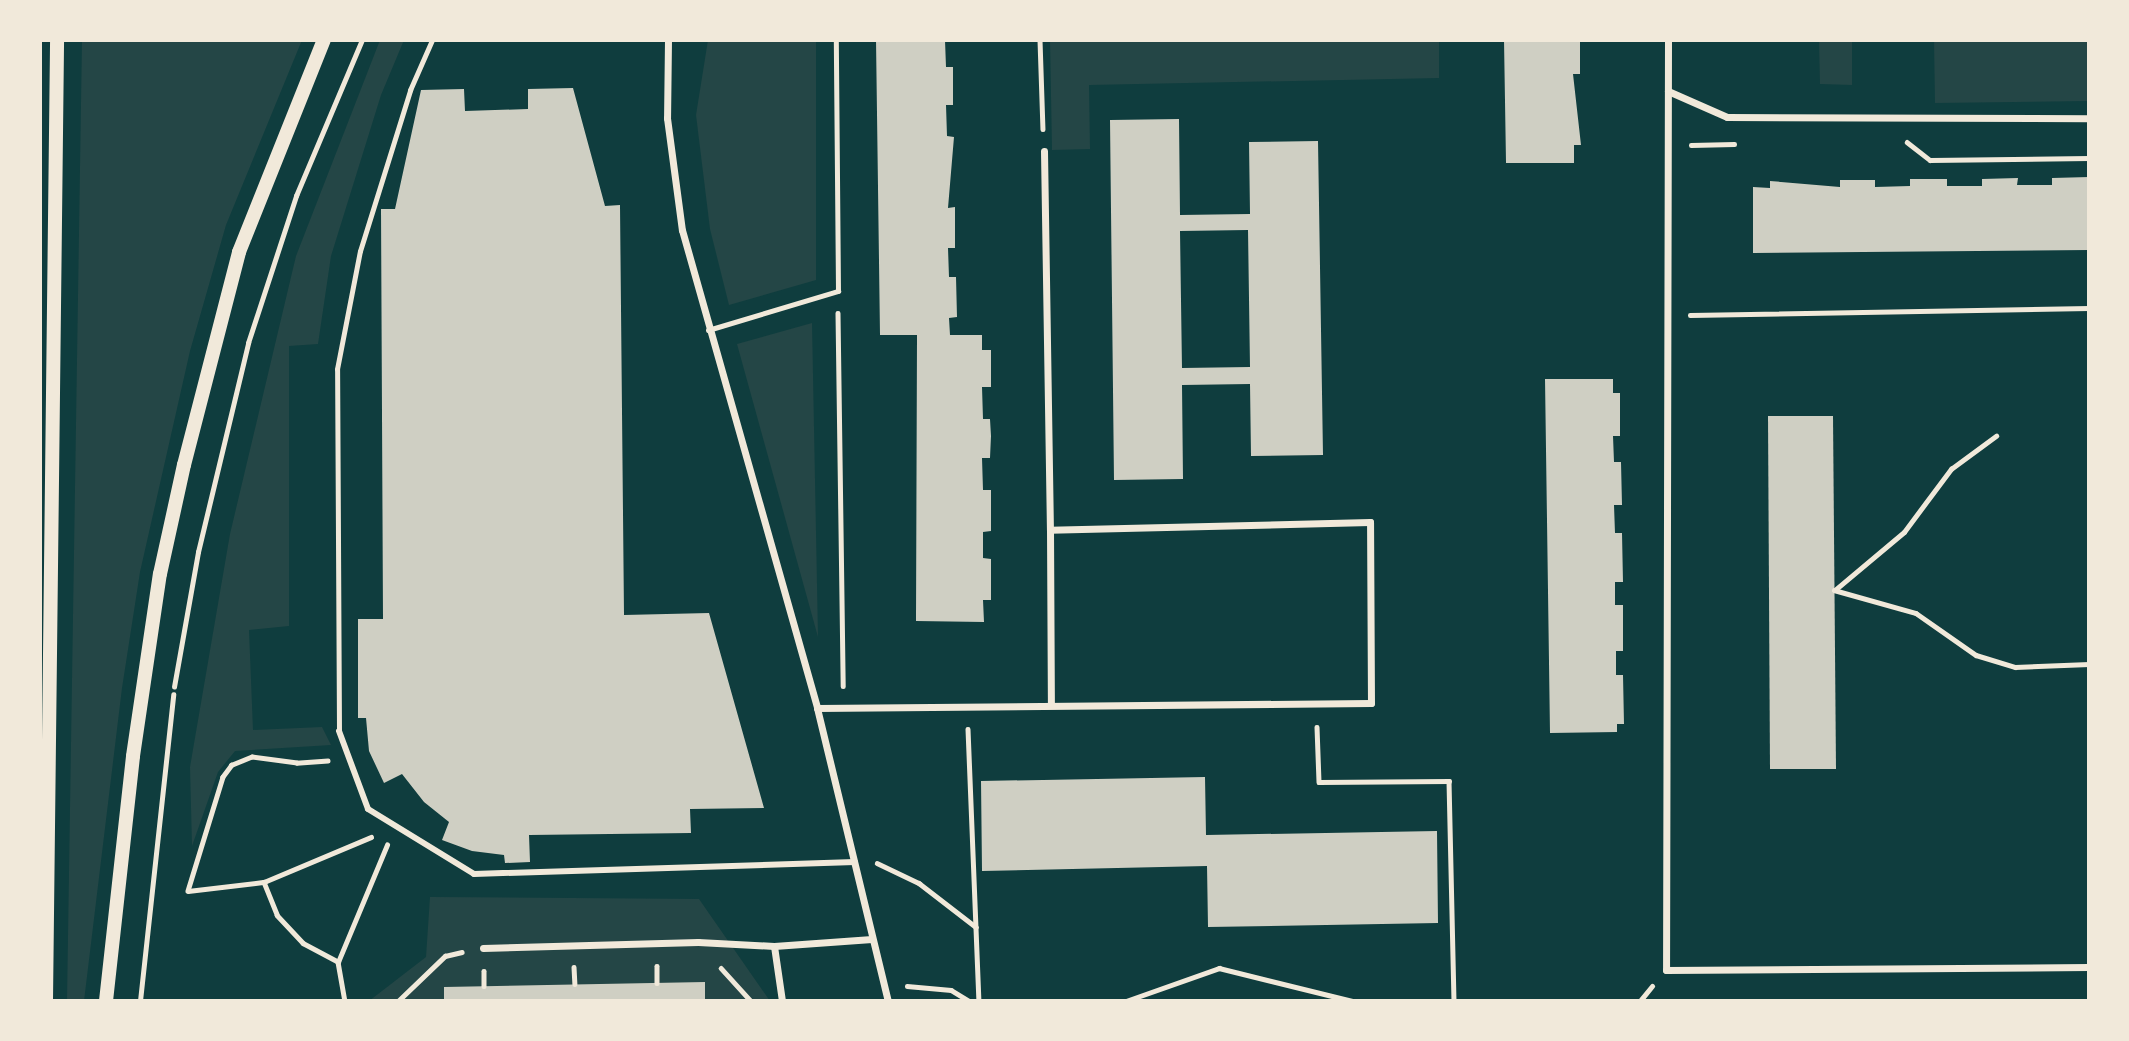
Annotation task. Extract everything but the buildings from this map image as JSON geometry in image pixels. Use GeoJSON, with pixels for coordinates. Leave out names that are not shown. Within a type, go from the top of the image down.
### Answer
{"type":"FeatureCollection","features":[{"type":"Feature","properties":{"kind":"main road"},"geometry":{"type":"LineString","coordinates":[[46,1001],[57,40]]}},
{"type":"Feature","properties":{"kind":"main road"},"geometry":{"type":"LineString","coordinates":[[106,1001],[133,756],[160,574],[187,452],[239,252],[324,40]]}},
{"type":"Feature","properties":{"kind":"street"},"geometry":{"type":"LineString","coordinates":[[668,40],[667,118],[682,230],[708,330],[817,708],[888,1001]]}},
{"type":"Feature","properties":{"kind":"street"},"geometry":{"type":"LineString","coordinates":[[1668,40],[1666,970],[2089,967]]}},
{"type":"Feature","properties":{"kind":"street"},"geometry":{"type":"LineString","coordinates":[[1668,91],[1727,117],[2089,118]]}},
{"type":"Feature","properties":{"kind":"street"},"geometry":{"type":"LineString","coordinates":[[1044,151],[1051,705]]}},
{"type":"Feature","properties":{"kind":"street"},"geometry":{"type":"LineString","coordinates":[[817,708],[1371,703],[1370,522],[1050,530]]}},
{"type":"Feature","properties":{"kind":"street"},"geometry":{"type":"LineString","coordinates":[[339,732],[368,809],[394,828],[474,874],[855,862]]}},
{"type":"Feature","properties":{"kind":"street"},"geometry":{"type":"LineString","coordinates":[[484,948],[698,942],[774,947],[872,939]]}},
{"type":"Feature","properties":{"kind":"street"},"geometry":{"type":"LineString","coordinates":[[774,947],[782,1001]]}},
{"type":"Feature","properties":{"kind":"lane"},"geometry":{"type":"LineString","coordinates":[[339,732],[337,369],[360,251],[410,90],[432,40]]}},
{"type":"Feature","properties":{"kind":"lane"},"geometry":{"type":"LineString","coordinates":[[708,330],[838,291],[836,40]]}},
{"type":"Feature","properties":{"kind":"path"},"geometry":{"type":"LineString","coordinates":[[140,1001],[173,692],[198,552],[272,266],[362,40]]}},
{"type":"Feature","properties":{"kind":"path"},"geometry":{"type":"LineString","coordinates":[[1040,40],[1044,151]]}},
{"type":"Feature","properties":{"kind":"path"},"geometry":{"type":"LineString","coordinates":[[1893,141],[1906,141],[1930,160],[2089,158]]}},
{"type":"Feature","properties":{"kind":"path"},"geometry":{"type":"LineString","coordinates":[[1668,145],[1747,144]]}},
{"type":"Feature","properties":{"kind":"path"},"geometry":{"type":"LineString","coordinates":[[838,291],[839,653],[846,707]]}},
{"type":"Feature","properties":{"kind":"path"},"geometry":{"type":"LineString","coordinates":[[1668,315],[2089,308]]}},
{"type":"Feature","properties":{"kind":"path"},"geometry":{"type":"LineString","coordinates":[[1996,436],[1951,469],[1904,532],[1834,590],[1916,613],[1976,655],[2015,667],[2089,664]]}},
{"type":"Feature","properties":{"kind":"path"},"geometry":{"type":"LineString","coordinates":[[967,705],[979,1001]]}},
{"type":"Feature","properties":{"kind":"path"},"geometry":{"type":"LineString","coordinates":[[1317,705],[1319,782],[1449,781],[1454,1001]]}},
{"type":"Feature","properties":{"kind":"path"},"geometry":{"type":"LineString","coordinates":[[348,757],[305,763],[239,759],[223,777],[188,891],[264,882],[394,828]]}},
{"type":"Feature","properties":{"kind":"path"},"geometry":{"type":"LineString","coordinates":[[345,1001],[338,962],[394,828]]}},
{"type":"Feature","properties":{"kind":"path"},"geometry":{"type":"LineString","coordinates":[[855,862],[897,870],[976,927]]}},
{"type":"Feature","properties":{"kind":"path"},"geometry":{"type":"LineString","coordinates":[[264,882],[277,915],[303,943],[338,962]]}},
{"type":"Feature","properties":{"kind":"path"},"geometry":{"type":"LineString","coordinates":[[698,942],[751,1001]]}},
{"type":"Feature","properties":{"kind":"path"},"geometry":{"type":"LineString","coordinates":[[398,1001],[445,956],[484,948]]}},
{"type":"Feature","properties":{"kind":"path"},"geometry":{"type":"LineString","coordinates":[[1126,1001],[1219,968],[1352,1001]]}},
{"type":"Feature","properties":{"kind":"path"},"geometry":{"type":"LineString","coordinates":[[918,989],[951,990],[969,1001]]}},
{"type":"Feature","properties":{"kind":"shaded area"},"geometry":{"type":"Polygon","coordinates":[[[82,40],[302,40],[226,225],[190,351],[140,572],[122,688],[84,1001],[67,1001],[82,40]]]}},
{"type":"Feature","properties":{"kind":"shaded area"},"geometry":{"type":"Polygon","coordinates":[[[380,40],[404,40],[381,95],[331,256],[318,344],[289,346],[289,626],[249,630],[253,730],[322,727],[331,745],[235,751],[218,772],[192,846],[190,767],[230,534],[296,256],[380,40]]]}},
{"type":"Feature","properties":{"kind":"shaded area"},"geometry":{"type":"Polygon","coordinates":[[[708,40],[816,40],[816,280],[729,305],[710,229],[696,115],[708,40]]]}},
{"type":"Feature","properties":{"kind":"shaded area"},"geometry":{"type":"Polygon","coordinates":[[[1050,40],[1439,40],[1439,78],[1089,85],[1090,149],[1052,150],[1050,40]]]}},
{"type":"Feature","properties":{"kind":"shaded area"},"geometry":{"type":"Polygon","coordinates":[[[1819,40],[1852,40],[1852,85],[1820,84],[1819,40]]]}},
{"type":"Feature","properties":{"kind":"shaded area"},"geometry":{"type":"Polygon","coordinates":[[[1934,40],[2089,40],[2089,101],[1935,103],[1934,40]]]}},
{"type":"Feature","properties":{"kind":"shaded area"},"geometry":{"type":"Polygon","coordinates":[[[812,323],[818,637],[737,344],[812,323]]]}},
{"type":"Feature","properties":{"kind":"shaded area"},"geometry":{"type":"Polygon","coordinates":[[[430,897],[699,899],[770,1001],[369,1001],[426,957],[430,897]]]}}]}
